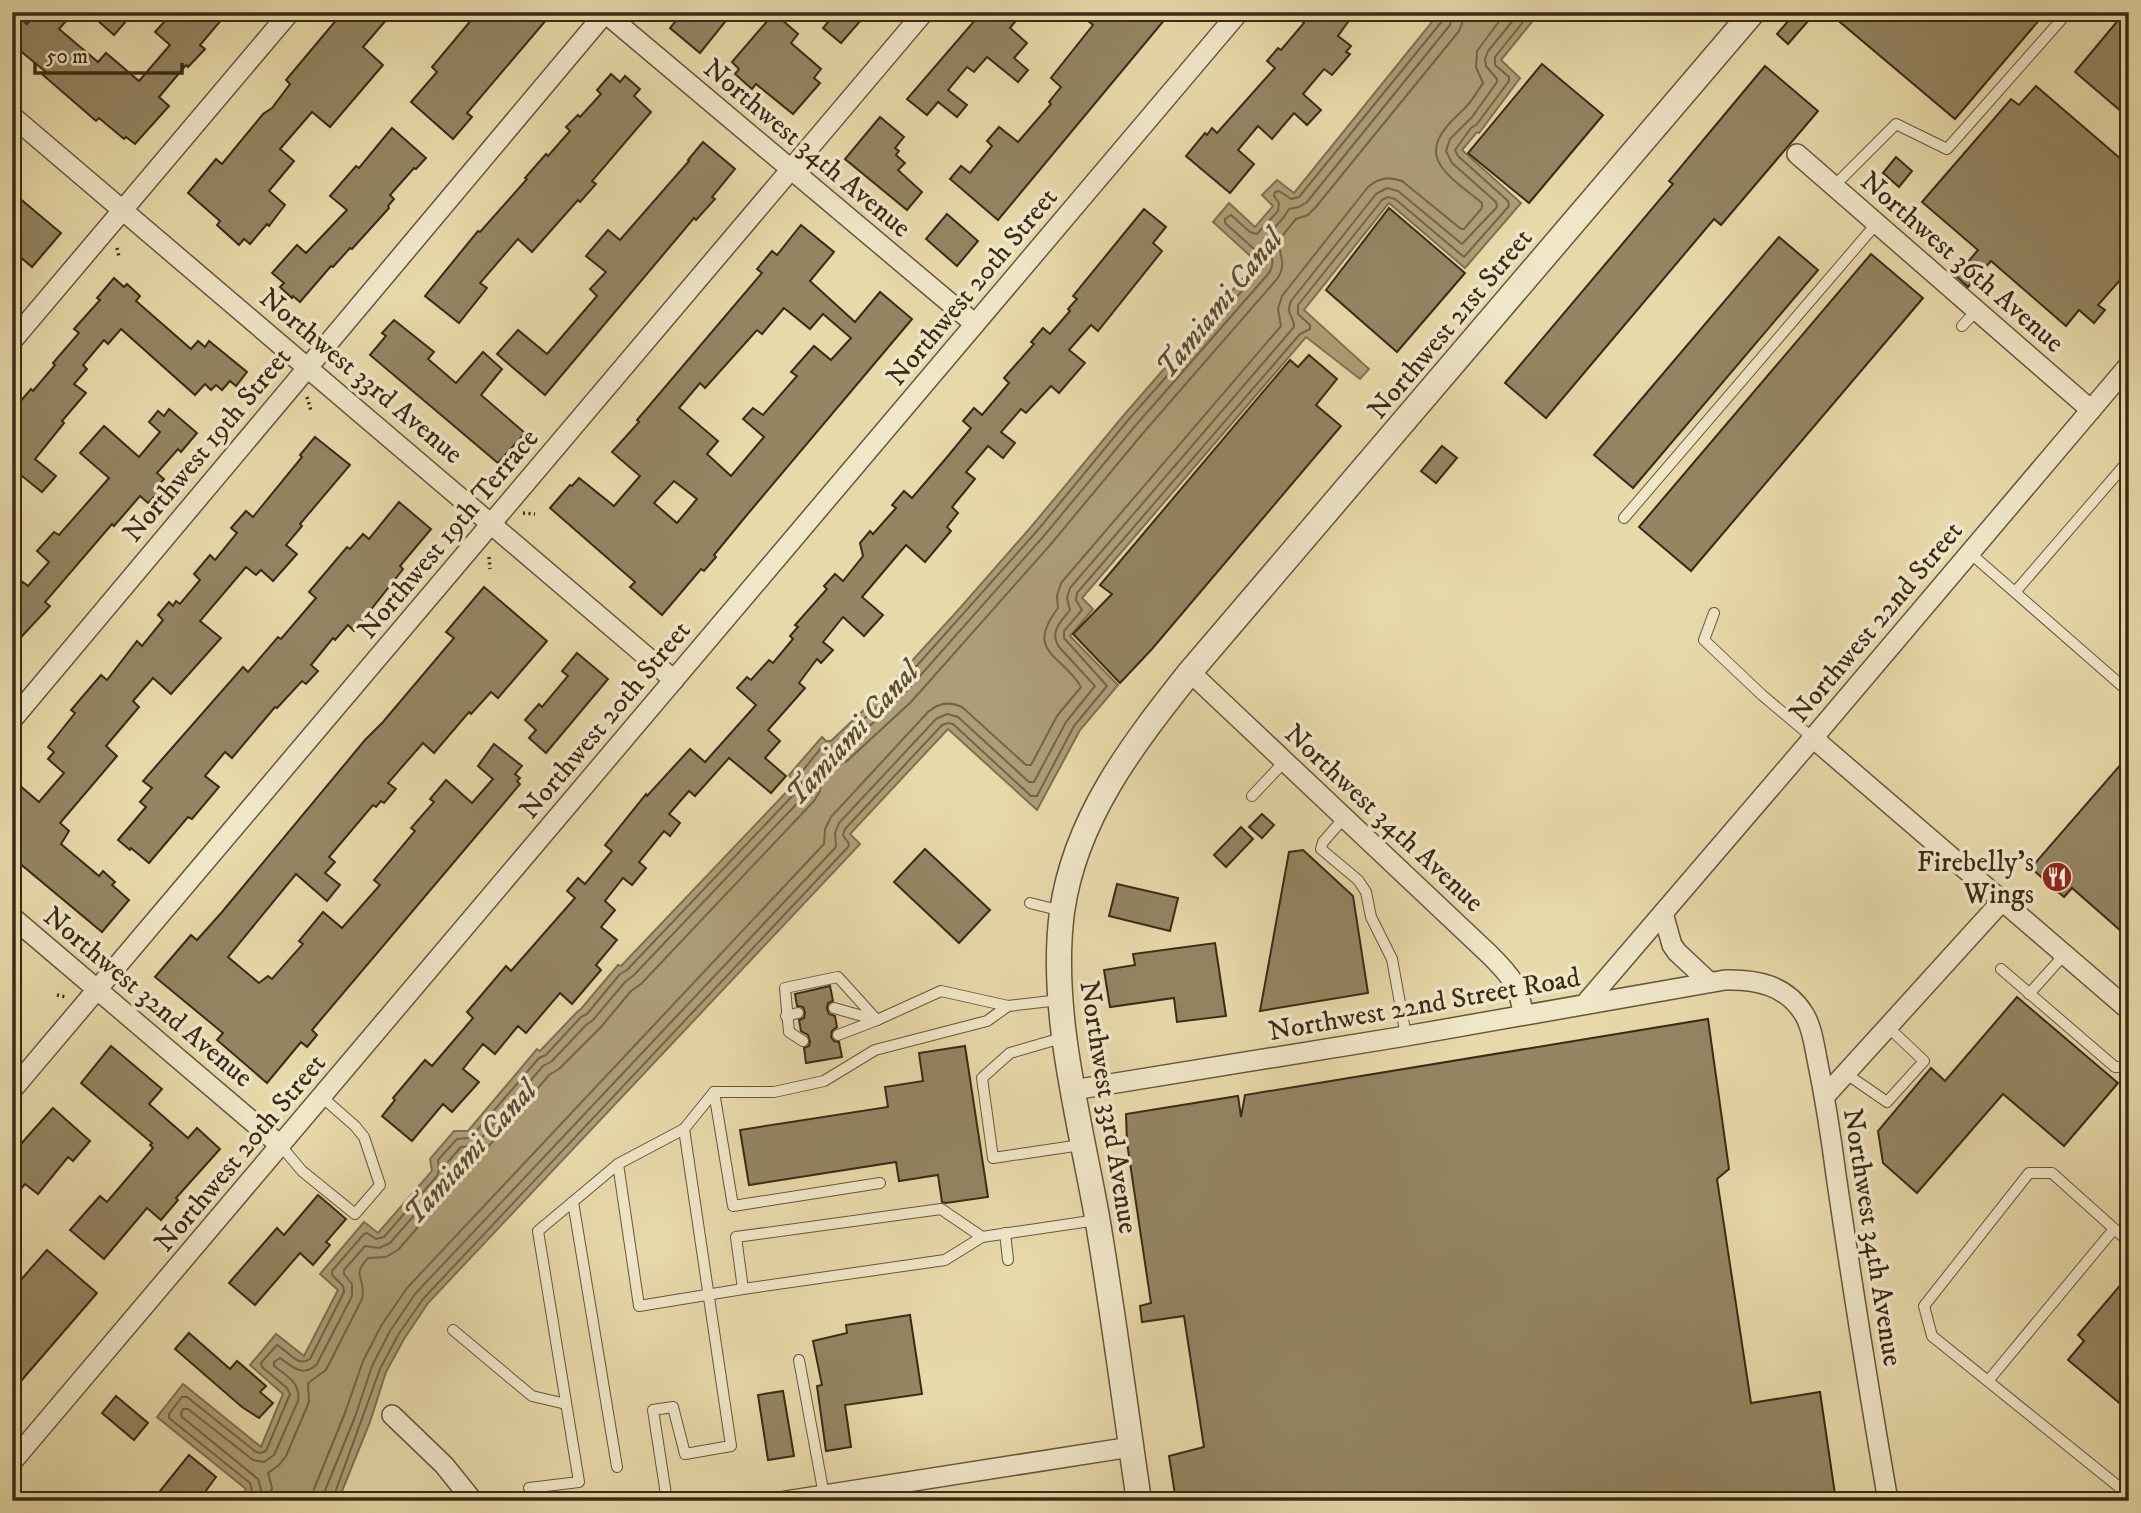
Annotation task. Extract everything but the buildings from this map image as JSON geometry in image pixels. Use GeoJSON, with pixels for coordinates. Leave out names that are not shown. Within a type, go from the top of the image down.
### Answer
{"type":"FeatureCollection","features":[{"type":"Feature","properties":{"kind":"street"},"geometry":{"type":"LineString","coordinates":[[12,341],[290,12]]}},
{"type":"Feature","properties":{"kind":"street","name":"Northwest 19th Terrace"},"geometry":{"type":"LineString","coordinates":[[12,1090],[924,12]]}},
{"type":"Feature","properties":{"kind":"street","name":"Northwest 20th Street"},"geometry":{"type":"LineString","coordinates":[[12,1462],[1239,12]]}},
{"type":"Feature","properties":{"kind":"street","name":"Northwest 21st Street"},"geometry":{"type":"LineString","coordinates":[[1190,672],[1753,12]]}},
{"type":"Feature","properties":{"kind":"street","name":"Northwest 34th Avenue"},"geometry":{"type":"LineString","coordinates":[[605,13],[975,324]]}},
{"type":"Feature","properties":{"kind":"street","name":"Northwest 19th Street"},"geometry":{"type":"LineString","coordinates":[[12,719],[605,13]]}},
{"type":"Feature","properties":{"kind":"street","name":"Northwest 33rd Avenue"},"geometry":{"type":"LineString","coordinates":[[12,116],[674,680]]}},
{"type":"Feature","properties":{"kind":"street","name":"Northwest 36th Avenue"},"geometry":{"type":"LineString","coordinates":[[1797,154],[2091,410]]}},
{"type":"Feature","properties":{"kind":"street","name":"Northwest 22nd Street"},"geometry":{"type":"LineString","coordinates":[[1585,1004],[2129,365]]}},
{"type":"Feature","properties":{"kind":"street","name":"Northwest 33rd Avenue"},"geometry":{"type":"LineString","coordinates":[[1139,1501],[1097,1219],[1065,1037],[1059,958],[1062,912],[1084,833],[1104,791],[1135,741],[1190,672]]}},
{"type":"Feature","properties":{"kind":"street","name":"Northwest 34th Avenue"},"geometry":{"type":"LineString","coordinates":[[1190,672],[1505,970],[1521,995],[1523,1015]]}},
{"type":"Feature","properties":{"kind":"street"},"geometry":{"type":"LineString","coordinates":[[1813,738],[2129,1010]]}},
{"type":"Feature","properties":{"kind":"street"},"geometry":{"type":"LineString","coordinates":[[1825,1096],[2002,901]]}},
{"type":"Feature","properties":{"kind":"street"},"geometry":{"type":"LineString","coordinates":[[1663,913],[1672,945],[1709,982]]}},
{"type":"Feature","properties":{"kind":"street","name":"Northwest 32nd Avenue"},"geometry":{"type":"LineString","coordinates":[[12,917],[281,1146]]}},
{"type":"Feature","properties":{"kind":"street","name":"Northwest 22nd Street Road"},"geometry":{"type":"LineString","coordinates":[[1073,1090],[1406,1036],[1709,982],[1748,979],[1769,984],[1782,991]]}},
{"type":"Feature","properties":{"kind":"street","name":"Northwest 34th Avenue"},"geometry":{"type":"LineString","coordinates":[[1782,991],[1803,1012],[1810,1026],[1825,1096],[1860,1338],[1888,1501]]}},
{"type":"Feature","properties":{"kind":"street"},"geometry":{"type":"LineString","coordinates":[[392,1415],[444,1465],[473,1501]]}},
{"type":"Feature","properties":{"kind":"street"},"geometry":{"type":"LineString","coordinates":[[786,1501],[1131,1447]]}},
{"type":"Feature","properties":{"kind":"lane"},"geometry":{"type":"LineString","coordinates":[[1834,186],[1896,124],[1947,149],[2068,12]]}},
{"type":"Feature","properties":{"kind":"lane"},"geometry":{"type":"LineString","coordinates":[[1624,518],[1877,223]]}},
{"type":"Feature","properties":{"kind":"lane"},"geometry":{"type":"LineString","coordinates":[[1962,326],[1977,310]]}},
{"type":"Feature","properties":{"kind":"lane"},"geometry":{"type":"LineString","coordinates":[[2016,592],[2129,460]]}},
{"type":"Feature","properties":{"kind":"lane"},"geometry":{"type":"LineString","coordinates":[[1970,553],[2129,692]]}},
{"type":"Feature","properties":{"kind":"lane"},"geometry":{"type":"LineString","coordinates":[[1713,612],[1704,640],[1762,695],[1813,738]]}},
{"type":"Feature","properties":{"kind":"lane"},"geometry":{"type":"LineString","coordinates":[[1252,796],[1285,761]]}},
{"type":"Feature","properties":{"kind":"lane"},"geometry":{"type":"LineString","coordinates":[[1345,818],[1323,842],[1321,849],[1358,880],[1366,892],[1371,917],[1392,959],[1406,1036]]}},
{"type":"Feature","properties":{"kind":"lane"},"geometry":{"type":"LineString","coordinates":[[1030,903],[1062,912]]}},
{"type":"Feature","properties":{"kind":"lane"},"geometry":{"type":"LineString","coordinates":[[2029,994],[2064,955]]}},
{"type":"Feature","properties":{"kind":"lane"},"geometry":{"type":"LineString","coordinates":[[2001,969],[2115,1067],[2126,1064]]}},
{"type":"Feature","properties":{"kind":"lane"},"geometry":{"type":"LineString","coordinates":[[803,1041],[789,1032],[785,988],[838,977],[877,1020]]}},
{"type":"Feature","properties":{"kind":"lane"},"geometry":{"type":"LineString","coordinates":[[838,1035],[941,991],[1008,1006],[1061,1000]]}},
{"type":"Feature","properties":{"kind":"lane"},"geometry":{"type":"LineString","coordinates":[[714,1091],[774,1092],[824,1081],[874,1050],[987,1021],[1008,1006]]}},
{"type":"Feature","properties":{"kind":"lane"},"geometry":{"type":"LineString","coordinates":[[834,1008],[877,1020]]}},
{"type":"Feature","properties":{"kind":"lane"},"geometry":{"type":"LineString","coordinates":[[786,1016],[798,1013]]}},
{"type":"Feature","properties":{"kind":"lane"},"geometry":{"type":"LineString","coordinates":[[1845,1073],[1887,1102],[1924,1061],[1888,1027]]}},
{"type":"Feature","properties":{"kind":"lane"},"geometry":{"type":"LineString","coordinates":[[1065,1037],[1010,1053],[982,1078],[993,1158],[1084,1145]]}},
{"type":"Feature","properties":{"kind":"lane"},"geometry":{"type":"LineString","coordinates":[[529,1488],[579,1482],[538,1231],[618,1164],[684,1129],[714,1091]]}},
{"type":"Feature","properties":{"kind":"lane"},"geometry":{"type":"LineString","coordinates":[[714,1091],[733,1206],[880,1183]]}},
{"type":"Feature","properties":{"kind":"lane"},"geometry":{"type":"LineString","coordinates":[[281,1146],[302,1171],[355,1214],[380,1185],[364,1137],[322,1097]]}},
{"type":"Feature","properties":{"kind":"lane"},"geometry":{"type":"LineString","coordinates":[[667,1501],[653,1410],[673,1407],[685,1454],[731,1446],[684,1129]]}},
{"type":"Feature","properties":{"kind":"lane"},"geometry":{"type":"LineString","coordinates":[[618,1164],[639,1306],[945,1260],[982,1237],[1097,1219]]}},
{"type":"Feature","properties":{"kind":"lane"},"geometry":{"type":"LineString","coordinates":[[2129,1242],[2052,1173],[2029,1173],[1924,1306],[1932,1336],[2129,1495]]}},
{"type":"Feature","properties":{"kind":"lane"},"geometry":{"type":"LineString","coordinates":[[573,1202],[617,1466]]}},
{"type":"Feature","properties":{"kind":"lane"},"geometry":{"type":"LineString","coordinates":[[743,1289],[736,1237],[941,1209],[982,1237]]}},
{"type":"Feature","properties":{"kind":"lane"},"geometry":{"type":"LineString","coordinates":[[1988,1381],[2114,1229]]}},
{"type":"Feature","properties":{"kind":"lane"},"geometry":{"type":"LineString","coordinates":[[1005,1233],[1008,1260]]}},
{"type":"Feature","properties":{"kind":"lane"},"geometry":{"type":"LineString","coordinates":[[453,1330],[532,1396],[566,1404]]}},
{"type":"Feature","properties":{"kind":"lane"},"geometry":{"type":"LineString","coordinates":[[799,1360],[824,1495]]}},
{"type":"Feature","properties":{"kind":"path"},"geometry":{"type":"LineString","coordinates":[[568,14],[580,15]]}},
{"type":"Feature","properties":{"kind":"path"},"geometry":{"type":"LineString","coordinates":[[789,131],[792,143]]}},
{"type":"Feature","properties":{"kind":"path"},"geometry":{"type":"LineString","coordinates":[[116,242],[119,257]]}},
{"type":"Feature","properties":{"kind":"path"},"geometry":{"type":"LineString","coordinates":[[306,338],[308,323]]}},
{"type":"Feature","properties":{"kind":"path"},"geometry":{"type":"LineString","coordinates":[[332,363],[352,362]]}},
{"type":"Feature","properties":{"kind":"path"},"geometry":{"type":"LineString","coordinates":[[263,374],[278,371]]}},
{"type":"Feature","properties":{"kind":"path"},"geometry":{"type":"LineString","coordinates":[[306,395],[311,411]]}},
{"type":"Feature","properties":{"kind":"path"},"geometry":{"type":"LineString","coordinates":[[489,552],[491,569]]}},
{"type":"Feature","properties":{"kind":"water","name":"Tamiami Canal"},"geometry":{"type":"Polygon","coordinates":[[[1440,12],[1540,12],[1501,60],[1520,78],[1479,133],[1477,132],[1462,150],[1521,203],[1465,268],[1389,203],[1304,310],[1369,369],[1360,379],[1306,337],[1082,598],[1093,609],[1070,636],[1118,685],[1080,730],[1037,810],[948,729],[850,834],[860,844],[428,1303],[386,1372],[370,1422],[338,1501],[238,1501],[246,1489],[157,1417],[183,1384],[261,1447],[283,1394],[250,1365],[276,1334],[304,1356],[338,1290],[320,1274],[364,1222],[378,1233],[432,1171],[430,1159],[454,1131],[468,1131],[537,1049],[540,1051],[581,1009],[618,965],[621,966],[795,783],[789,775],[822,737],[831,741],[891,684],[960,608],[1257,262],[1213,222],[1229,203],[1255,227],[1273,206],[1262,195],[1277,180],[1294,193],[1440,12]]]}},
{"type":"Feature","properties":{"kind":"place","name":"Firebelly’s Wings"},"geometry":{"type":"Point","coordinates":[2057,877]}}]}
